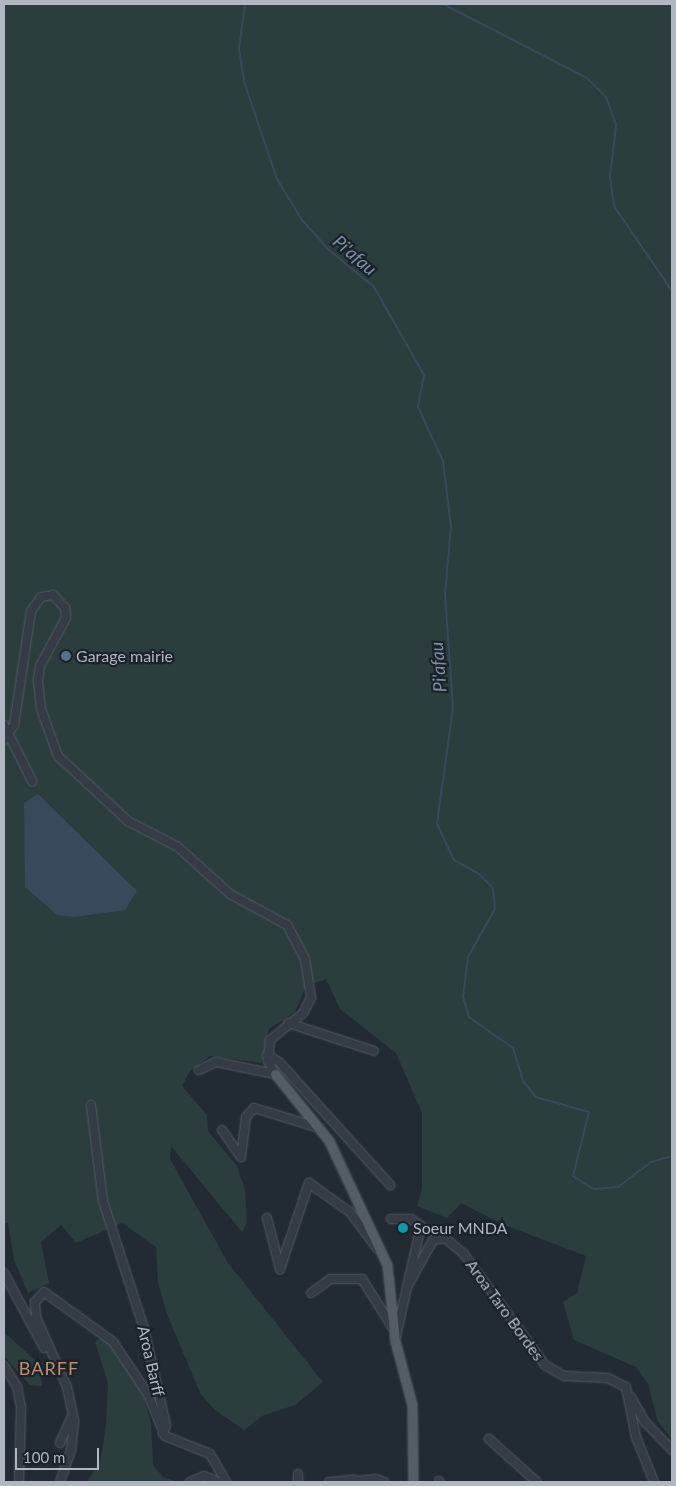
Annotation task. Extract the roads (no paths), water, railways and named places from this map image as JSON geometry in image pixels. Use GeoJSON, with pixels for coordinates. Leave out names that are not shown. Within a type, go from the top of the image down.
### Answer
{"type":"FeatureCollection","features":[{"type":"Feature","properties":{"kind":"main road"},"geometry":{"type":"LineString","coordinates":[[275,1074],[321,1128],[383,1254],[393,1295],[395,1341],[412,1405],[413,1482]]}},
{"type":"Feature","properties":{"kind":"street"},"geometry":{"type":"LineString","coordinates":[[9,736],[26,629],[33,606],[46,595],[59,599],[64,608],[59,634],[40,666],[38,681],[49,737],[71,770],[128,820],[178,848],[224,890],[292,931],[305,959],[311,998],[303,1013],[288,1023],[270,1040],[267,1055],[275,1074]]}},
{"type":"Feature","properties":{"kind":"street"},"geometry":{"type":"LineString","coordinates":[[4,724],[32,782]]}},
{"type":"Feature","properties":{"kind":"street"},"geometry":{"type":"LineString","coordinates":[[288,1023],[374,1051]]}},
{"type":"Feature","properties":{"kind":"street"},"geometry":{"type":"LineString","coordinates":[[267,1055],[279,1062],[390,1185]]}},
{"type":"Feature","properties":{"kind":"street"},"geometry":{"type":"LineString","coordinates":[[198,1070],[222,1063],[275,1074]]}},
{"type":"Feature","properties":{"kind":"street","name":"Aroa Barff"},"geometry":{"type":"LineString","coordinates":[[91,1105],[108,1223],[132,1290],[159,1394],[164,1433]]}},
{"type":"Feature","properties":{"kind":"street"},"geometry":{"type":"LineString","coordinates":[[222,1130],[241,1157],[246,1117],[254,1108],[321,1128]]}},
{"type":"Feature","properties":{"kind":"street"},"geometry":{"type":"LineString","coordinates":[[267,1218],[280,1270],[292,1245],[307,1185],[312,1184],[350,1212],[383,1254]]}},
{"type":"Feature","properties":{"kind":"street","name":"Aroa Taro Bordes"},"geometry":{"type":"LineString","coordinates":[[391,1220],[411,1219],[421,1226],[395,1341]]}},
{"type":"Feature","properties":{"kind":"street","name":"Aroa Taro Bordes"},"geometry":{"type":"LineString","coordinates":[[407,1288],[433,1240],[445,1238],[464,1254],[545,1365],[564,1376],[616,1380],[630,1395],[645,1422],[672,1450]]}},
{"type":"Feature","properties":{"kind":"street"},"geometry":{"type":"LineString","coordinates":[[4,1273],[18,1293],[34,1336],[49,1352],[68,1387],[73,1415],[72,1445],[60,1482]]}},
{"type":"Feature","properties":{"kind":"street"},"geometry":{"type":"LineString","coordinates":[[310,1293],[330,1279],[362,1279],[394,1329]]}},
{"type":"Feature","properties":{"kind":"street","name":"Aroa Barff"},"geometry":{"type":"LineString","coordinates":[[49,1352],[36,1317],[35,1302],[40,1294],[50,1292],[126,1358],[164,1433]]}},
{"type":"Feature","properties":{"kind":"street"},"geometry":{"type":"LineString","coordinates":[[4,1366],[16,1387],[21,1407],[19,1482]]}},
{"type":"Feature","properties":{"kind":"street"},"geometry":{"type":"LineString","coordinates":[[630,1395],[633,1427],[654,1482]]}},
{"type":"Feature","properties":{"kind":"street"},"geometry":{"type":"LineString","coordinates":[[60,1443],[73,1415]]}},
{"type":"Feature","properties":{"kind":"street"},"geometry":{"type":"LineString","coordinates":[[164,1433],[179,1444],[210,1454],[226,1482]]}},
{"type":"Feature","properties":{"kind":"street"},"geometry":{"type":"LineString","coordinates":[[489,1439],[537,1482]]}},
{"type":"Feature","properties":{"kind":"street"},"geometry":{"type":"LineString","coordinates":[[190,1482],[204,1476],[218,1482]]}},
{"type":"Feature","properties":{"kind":"street"},"geometry":{"type":"LineString","coordinates":[[329,1482],[384,1482]]}},
{"type":"Feature","properties":{"kind":"water"},"geometry":{"type":"Polygon","coordinates":[[[38,794],[137,891],[125,910],[75,917],[57,915],[25,887],[24,803],[38,794]]]}},
{"type":"Feature","properties":{"kind":"waterway","name":"Pi'afau"},"geometry":{"type":"LineString","coordinates":[[245,4],[239,49],[244,81],[277,179],[302,220],[328,249],[374,287],[424,375],[418,407],[443,461],[451,526],[445,594],[453,708],[437,824],[454,860],[479,874],[493,888],[495,909],[468,957],[463,997],[469,1017],[513,1048],[523,1081],[536,1097],[589,1112],[573,1176],[594,1189],[618,1187],[651,1162],[672,1156]]}},
{"type":"Feature","properties":{"kind":"waterway"},"geometry":{"type":"LineString","coordinates":[[443,4],[587,78],[606,97],[616,125],[610,177],[614,206],[672,291]]}},
{"type":"Feature","properties":{"kind":"place","name":"Garage mairie"},"geometry":{"type":"Point","coordinates":[66,656]}},
{"type":"Feature","properties":{"kind":"place","name":"Soeur MNDA"},"geometry":{"type":"Point","coordinates":[403,1228]}},
{"type":"Feature","properties":{"kind":"district","name":"BARFF"},"geometry":{"type":"Point","coordinates":[49,1368]}}]}
